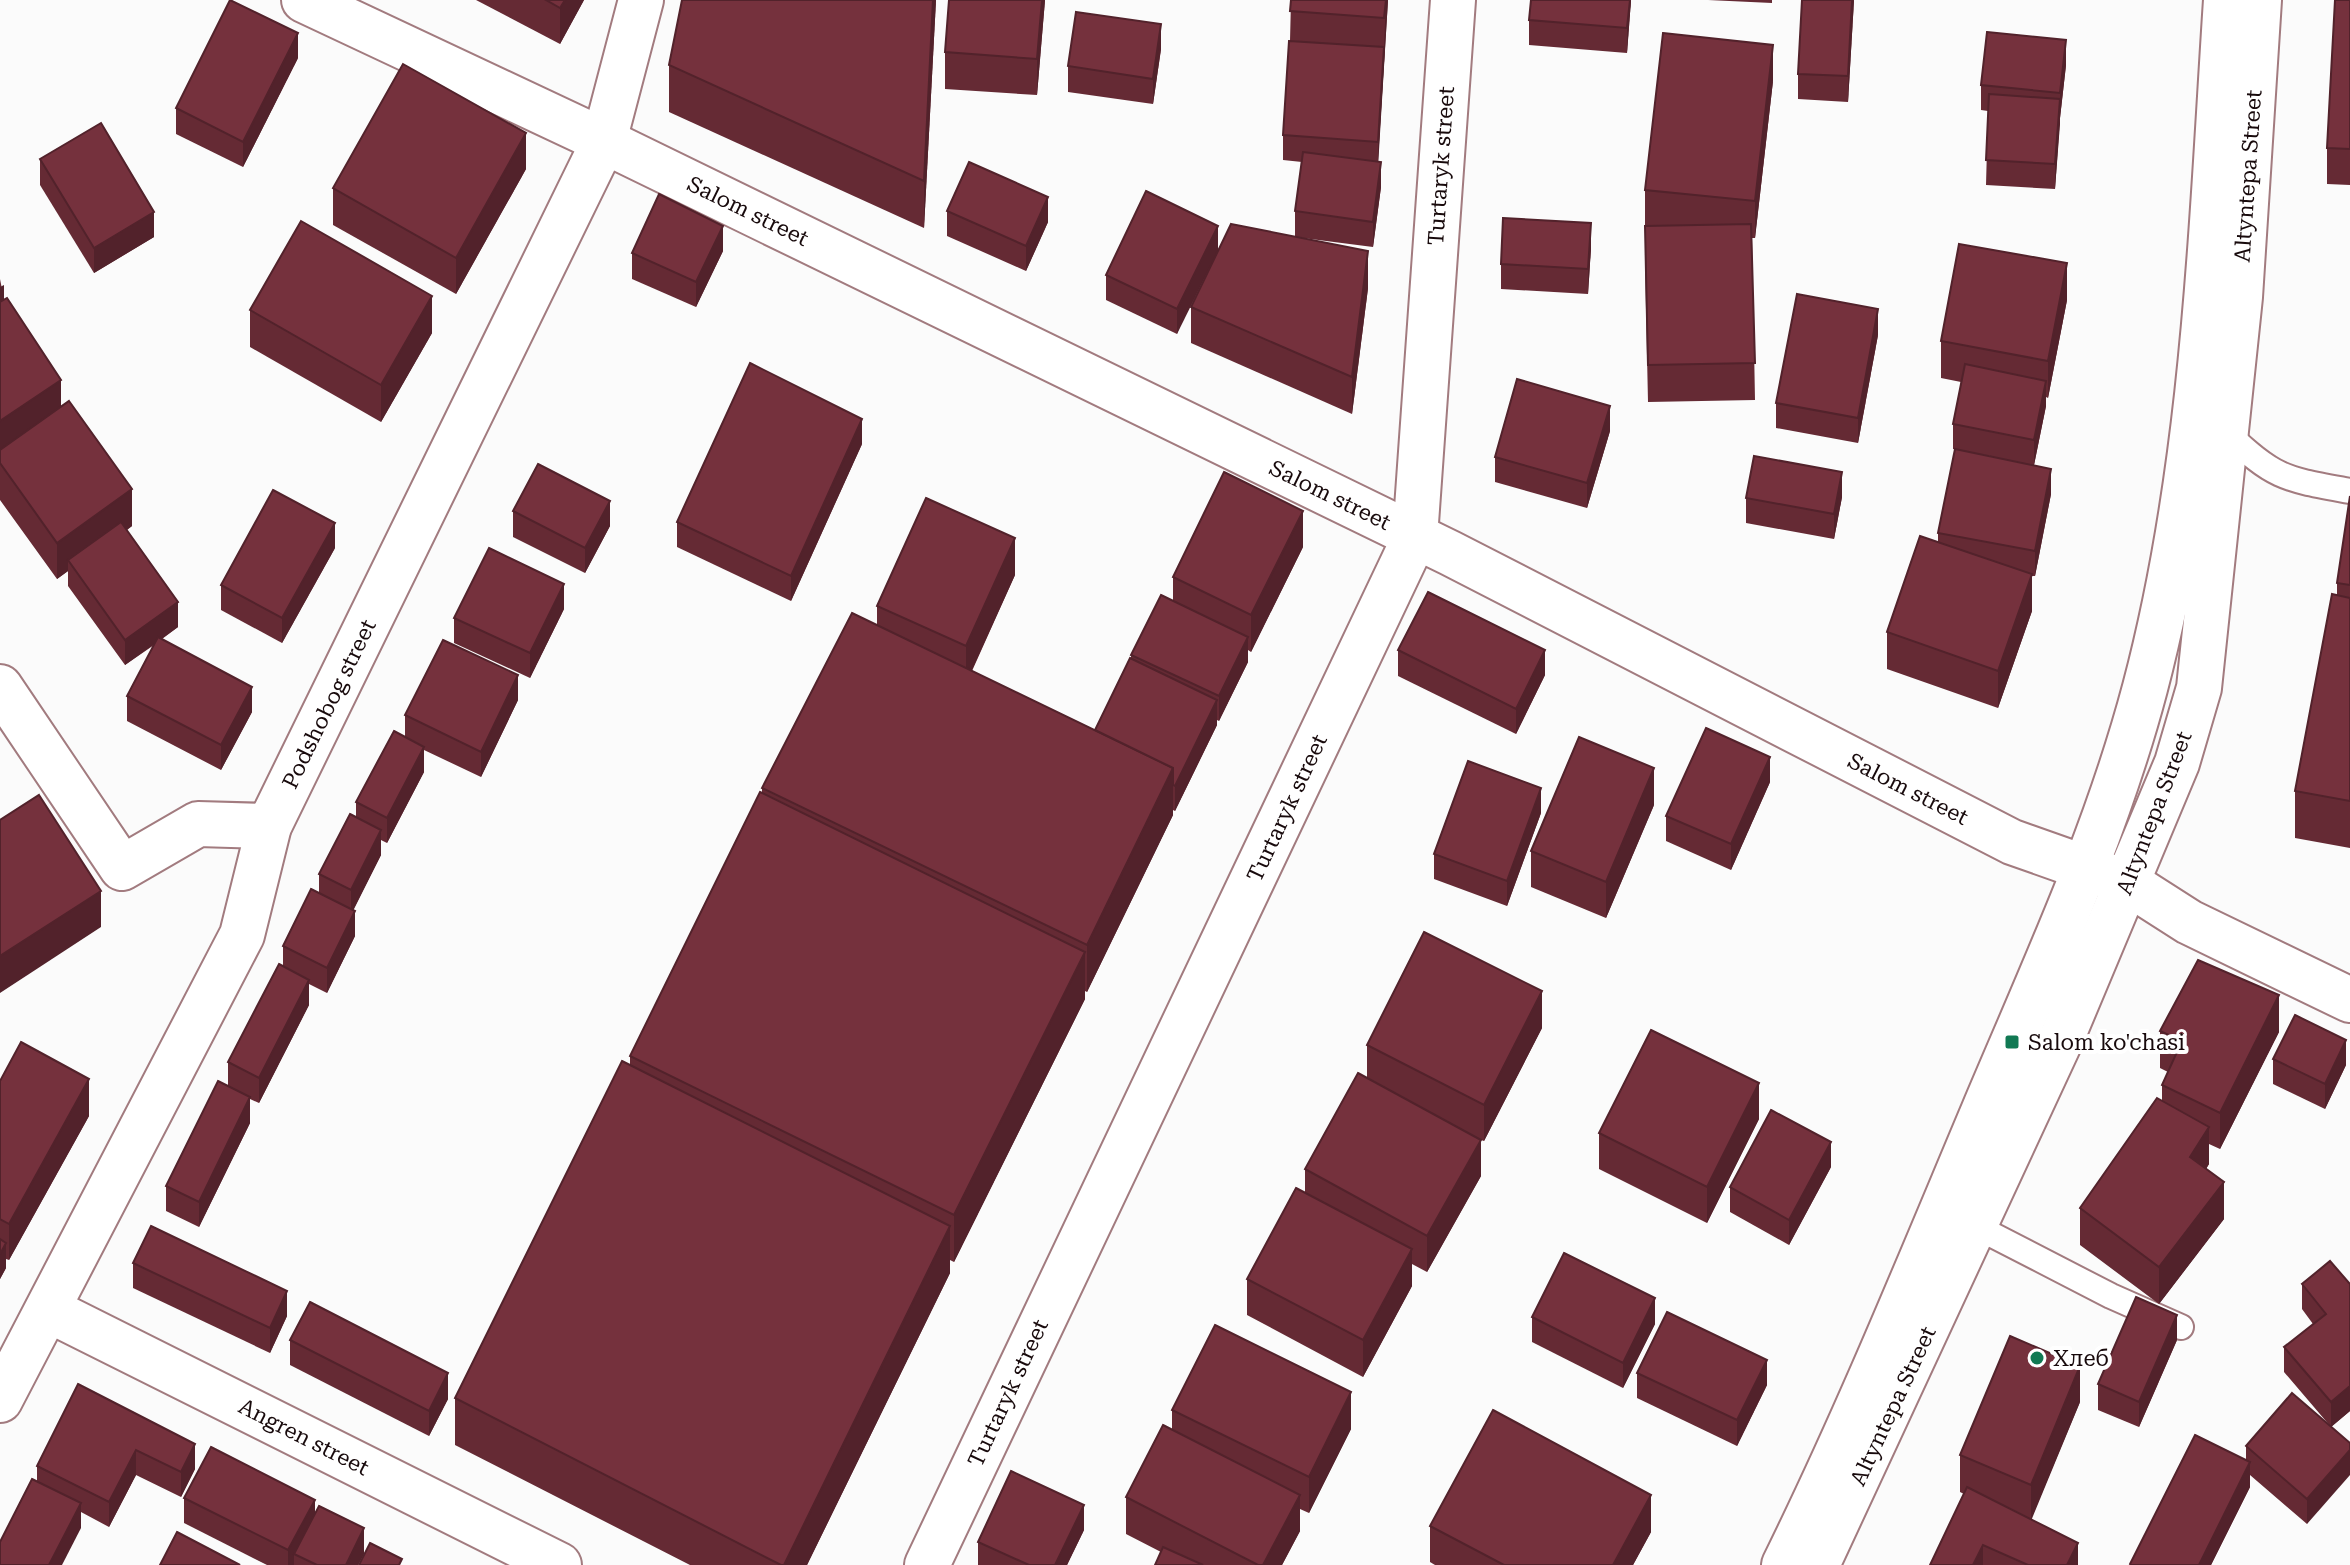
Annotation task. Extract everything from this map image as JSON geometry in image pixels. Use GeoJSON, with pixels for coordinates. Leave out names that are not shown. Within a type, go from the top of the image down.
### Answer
{"type":"FeatureCollection","features":[{"type":"Feature","properties":{"kind":"street","name":"Salom street"},"geometry":{"type":"LineString","coordinates":[[304,0],[604,141],[1415,537],[2012,842],[2128,883],[2189,922],[2350,1000]]}},
{"type":"Feature","properties":{"kind":"street","name":"Podshobog street"},"geometry":{"type":"LineString","coordinates":[[0,1400],[242,935],[269,826],[604,141],[641,0]]}},
{"type":"Feature","properties":{"kind":"street","name":"Turtaryk street"},"geometry":{"type":"LineString","coordinates":[[927,1565],[1415,537],[1453,0]]}},
{"type":"Feature","properties":{"kind":"street","name":"Altyntepa Street"},"geometry":{"type":"LineString","coordinates":[[1784,1565],[1832,1467],[2087,869],[2146,686],[2163,611],[2186,469],[2207,293],[2226,0]]}},
{"type":"Feature","properties":{"kind":"street","name":"Altyntepa Street"},"geometry":{"type":"LineString","coordinates":[[1817,1565],[1975,1226],[2128,883],[2177,763],[2199,688],[2240,297],[2259,0]]}},
{"type":"Feature","properties":{"kind":"street"},"geometry":{"type":"LineString","coordinates":[[0,687],[122,868],[198,824],[269,826]]}},
{"type":"Feature","properties":{"kind":"street","name":"Angren street"},"geometry":{"type":"LineString","coordinates":[[49,1310],[559,1565]]}},
{"type":"Feature","properties":{"kind":"lane"},"geometry":{"type":"LineString","coordinates":[[2227,433],[2259,463],[2286,479],[2350,491]]}},
{"type":"Feature","properties":{"kind":"lane"},"geometry":{"type":"LineString","coordinates":[[1975,1226],[2111,1296],[2181,1327]]}},
{"type":"Feature","properties":{"kind":"building"},"geometry":{"type":"Polygon","coordinates":[[[230,0],[298,33],[243,142],[176,108],[230,0]]]}},
{"type":"Feature","properties":{"kind":"building"},"geometry":{"type":"Polygon","coordinates":[[[546,0],[565,0],[560,8],[546,0]]]}},
{"type":"Feature","properties":{"kind":"building"},"geometry":{"type":"Polygon","coordinates":[[[682,0],[933,0],[924,181],[669,65],[682,0]]]}},
{"type":"Feature","properties":{"kind":"building"},"geometry":{"type":"Polygon","coordinates":[[[949,0],[1042,0],[1037,59],[945,52],[949,0]]]}},
{"type":"Feature","properties":{"kind":"building"},"geometry":{"type":"Polygon","coordinates":[[[1291,0],[1386,0],[1384,18],[1290,11],[1291,0]]]}},
{"type":"Feature","properties":{"kind":"building"},"geometry":{"type":"Polygon","coordinates":[[[1531,0],[1630,0],[1627,28],[1529,20],[1531,0]]]}},
{"type":"Feature","properties":{"kind":"building"},"geometry":{"type":"Polygon","coordinates":[[[1802,0],[1852,0],[1848,76],[1798,74],[1802,0]]]}},
{"type":"Feature","properties":{"kind":"building"},"geometry":{"type":"Polygon","coordinates":[[[2335,0],[2350,0],[2350,149],[2327,148],[2335,0]]]}},
{"type":"Feature","properties":{"kind":"building"},"geometry":{"type":"Polygon","coordinates":[[[1076,12],[1161,24],[1153,79],[1068,66],[1076,12]]]}},
{"type":"Feature","properties":{"kind":"building"},"geometry":{"type":"Polygon","coordinates":[[[1987,32],[2066,40],[2060,93],[1981,85],[1987,32]]]}},
{"type":"Feature","properties":{"kind":"building"},"geometry":{"type":"Polygon","coordinates":[[[1663,33],[1773,45],[1755,201],[1645,190],[1663,33]]]}},
{"type":"Feature","properties":{"kind":"building"},"geometry":{"type":"Polygon","coordinates":[[[1289,41],[1384,47],[1378,142],[1283,135],[1289,41]]]}},
{"type":"Feature","properties":{"kind":"building"},"geometry":{"type":"Polygon","coordinates":[[[403,64],[526,133],[456,258],[333,188],[403,64]]]}},
{"type":"Feature","properties":{"kind":"building"},"geometry":{"type":"Polygon","coordinates":[[[1989,94],[2060,99],[2055,164],[1986,160],[1989,94]]]}},
{"type":"Feature","properties":{"kind":"building"},"geometry":{"type":"Polygon","coordinates":[[[101,123],[154,212],[94,248],[40,159],[101,123]]]}},
{"type":"Feature","properties":{"kind":"building"},"geometry":{"type":"Polygon","coordinates":[[[1303,152],[1381,162],[1373,222],[1295,211],[1303,152]]]}},
{"type":"Feature","properties":{"kind":"building"},"geometry":{"type":"Polygon","coordinates":[[[969,162],[1048,197],[1026,246],[947,211],[969,162]]]}},
{"type":"Feature","properties":{"kind":"building"},"geometry":{"type":"Polygon","coordinates":[[[1146,191],[1218,226],[1177,309],[1106,275],[1146,191]]]}},
{"type":"Feature","properties":{"kind":"building"},"geometry":{"type":"Polygon","coordinates":[[[659,194],[723,226],[696,282],[632,253],[659,194]]]}},
{"type":"Feature","properties":{"kind":"building"},"geometry":{"type":"Polygon","coordinates":[[[1503,218],[1591,223],[1588,269],[1501,264],[1503,218]]]}},
{"type":"Feature","properties":{"kind":"building"},"geometry":{"type":"Polygon","coordinates":[[[301,221],[432,296],[381,385],[250,310],[301,221]]]}},
{"type":"Feature","properties":{"kind":"building"},"geometry":{"type":"Polygon","coordinates":[[[1231,224],[1368,251],[1352,377],[1191,307],[1231,224]]]}},
{"type":"Feature","properties":{"kind":"building"},"geometry":{"type":"Polygon","coordinates":[[[1751,224],[1755,363],[1648,365],[1645,226],[1751,224]]]}},
{"type":"Feature","properties":{"kind":"building"},"geometry":{"type":"Polygon","coordinates":[[[1959,244],[2067,263],[2048,361],[1941,341],[1959,244]]]}},
{"type":"Feature","properties":{"kind":"building"},"geometry":{"type":"Polygon","coordinates":[[[1797,294],[1878,309],[1858,418],[1776,403],[1797,294]]]}},
{"type":"Feature","properties":{"kind":"building"},"geometry":{"type":"Polygon","coordinates":[[[7,298],[61,380],[0,421],[0,302],[7,298]]]}},
{"type":"Feature","properties":{"kind":"building"},"geometry":{"type":"Polygon","coordinates":[[[750,363],[862,419],[791,576],[677,522],[750,363]]]}},
{"type":"Feature","properties":{"kind":"building"},"geometry":{"type":"Polygon","coordinates":[[[1965,364],[2046,381],[2034,440],[1953,424],[1965,364]]]}},
{"type":"Feature","properties":{"kind":"building"},"geometry":{"type":"Polygon","coordinates":[[[1517,379],[1610,406],[1587,483],[1495,457],[1517,379]]]}},
{"type":"Feature","properties":{"kind":"building"},"geometry":{"type":"Polygon","coordinates":[[[69,401],[132,489],[57,543],[0,463],[0,450],[69,401]]]}},
{"type":"Feature","properties":{"kind":"building"},"geometry":{"type":"Polygon","coordinates":[[[1955,449],[2051,469],[2035,551],[1938,533],[1955,449]]]}},
{"type":"Feature","properties":{"kind":"building"},"geometry":{"type":"Polygon","coordinates":[[[1754,456],[1842,472],[1834,514],[1746,498],[1754,456]]]}},
{"type":"Feature","properties":{"kind":"building"},"geometry":{"type":"Polygon","coordinates":[[[538,464],[610,501],[585,548],[513,511],[538,464]]]}},
{"type":"Feature","properties":{"kind":"building"},"geometry":{"type":"Polygon","coordinates":[[[1224,472],[1303,511],[1251,615],[1173,577],[1224,472]]]}},
{"type":"Feature","properties":{"kind":"building"},"geometry":{"type":"Polygon","coordinates":[[[273,490],[335,523],[282,618],[221,585],[273,490]]]}},
{"type":"Feature","properties":{"kind":"building"},"geometry":{"type":"Polygon","coordinates":[[[2350,496],[2350,585],[2337,583],[2350,496]]]}},
{"type":"Feature","properties":{"kind":"building"},"geometry":{"type":"Polygon","coordinates":[[[926,498],[1015,538],[966,646],[877,606],[926,498]]]}},
{"type":"Feature","properties":{"kind":"building"},"geometry":{"type":"Polygon","coordinates":[[[121,522],[178,602],[125,640],[68,560],[121,522]]]}},
{"type":"Feature","properties":{"kind":"building"},"geometry":{"type":"Polygon","coordinates":[[[1920,536],[2032,574],[1998,671],[1887,632],[1920,536]]]}},
{"type":"Feature","properties":{"kind":"building"},"geometry":{"type":"Polygon","coordinates":[[[489,548],[564,584],[530,653],[454,618],[489,548]]]}},
{"type":"Feature","properties":{"kind":"building"},"geometry":{"type":"Polygon","coordinates":[[[1428,592],[1545,650],[1516,709],[1398,650],[1428,592]]]}},
{"type":"Feature","properties":{"kind":"building"},"geometry":{"type":"Polygon","coordinates":[[[2332,594],[2350,598],[2350,801],[2295,791],[2332,594]]]}},
{"type":"Feature","properties":{"kind":"building"},"geometry":{"type":"Polygon","coordinates":[[[1161,595],[1248,637],[1219,696],[1131,655],[1161,595]]]}},
{"type":"Feature","properties":{"kind":"building"},"geometry":{"type":"Polygon","coordinates":[[[852,613],[1173,768],[1087,945],[762,788],[852,613]]]}},
{"type":"Feature","properties":{"kind":"building"},"geometry":{"type":"Polygon","coordinates":[[[158,637],[252,687],[221,745],[127,696],[158,637]]]}},
{"type":"Feature","properties":{"kind":"building"},"geometry":{"type":"Polygon","coordinates":[[[443,640],[518,675],[481,752],[405,715],[443,640]]]}},
{"type":"Feature","properties":{"kind":"building"},"geometry":{"type":"Polygon","coordinates":[[[1130,658],[1217,700],[1175,786],[1173,768],[1095,730],[1130,658]]]}},
{"type":"Feature","properties":{"kind":"building"},"geometry":{"type":"Polygon","coordinates":[[[1706,728],[1770,757],[1731,844],[1666,816],[1706,728]]]}},
{"type":"Feature","properties":{"kind":"building"},"geometry":{"type":"Polygon","coordinates":[[[394,731],[424,747],[387,818],[356,802],[394,731]]]}},
{"type":"Feature","properties":{"kind":"building"},"geometry":{"type":"Polygon","coordinates":[[[1579,737],[1654,768],[1606,882],[1531,851],[1579,737]]]}},
{"type":"Feature","properties":{"kind":"building"},"geometry":{"type":"Polygon","coordinates":[[[1468,761],[1541,788],[1507,881],[1434,854],[1468,761]]]}},
{"type":"Feature","properties":{"kind":"building"},"geometry":{"type":"Polygon","coordinates":[[[760,792],[1085,952],[954,1215],[630,1056],[760,792]]]}},
{"type":"Feature","properties":{"kind":"building"},"geometry":{"type":"Polygon","coordinates":[[[39,795],[101,891],[0,956],[0,820],[39,795]]]}},
{"type":"Feature","properties":{"kind":"building"},"geometry":{"type":"Polygon","coordinates":[[[350,814],[381,830],[351,890],[319,874],[350,814]]]}},
{"type":"Feature","properties":{"kind":"building"},"geometry":{"type":"Polygon","coordinates":[[[311,889],[355,911],[327,968],[283,946],[311,889]]]}},
{"type":"Feature","properties":{"kind":"building"},"geometry":{"type":"Polygon","coordinates":[[[1424,932],[1542,991],[1484,1105],[1367,1045],[1424,932]]]}},
{"type":"Feature","properties":{"kind":"building"},"geometry":{"type":"Polygon","coordinates":[[[2198,960],[2279,995],[2220,1113],[2162,1085],[2182,1041],[2160,1031],[2198,960]]]}},
{"type":"Feature","properties":{"kind":"building"},"geometry":{"type":"Polygon","coordinates":[[[279,964],[309,980],[259,1078],[228,1062],[279,964]]]}},
{"type":"Feature","properties":{"kind":"building"},"geometry":{"type":"Polygon","coordinates":[[[2295,1015],[2346,1040],[2325,1084],[2273,1059],[2295,1015]]]}},
{"type":"Feature","properties":{"kind":"building"},"geometry":{"type":"Polygon","coordinates":[[[1651,1030],[1759,1083],[1707,1187],[1599,1133],[1651,1030]]]}},
{"type":"Feature","properties":{"kind":"building"},"geometry":{"type":"Polygon","coordinates":[[[21,1042],[89,1079],[9,1224],[0,1219],[0,1081],[21,1042]]]}},
{"type":"Feature","properties":{"kind":"building"},"geometry":{"type":"Polygon","coordinates":[[[622,1061],[950,1226],[784,1565],[455,1398],[622,1061]]]}},
{"type":"Feature","properties":{"kind":"building"},"geometry":{"type":"Polygon","coordinates":[[[1358,1073],[1481,1140],[1427,1236],[1305,1169],[1358,1073]]]}},
{"type":"Feature","properties":{"kind":"building"},"geometry":{"type":"Polygon","coordinates":[[[218,1081],[250,1097],[199,1202],[166,1186],[218,1081]]]}},
{"type":"Feature","properties":{"kind":"building"},"geometry":{"type":"Polygon","coordinates":[[[2157,1098],[2209,1127],[2190,1157],[2224,1182],[2159,1267],[2080,1208],[2157,1098]]]}},
{"type":"Feature","properties":{"kind":"building"},"geometry":{"type":"Polygon","coordinates":[[[1771,1110],[1831,1142],[1789,1220],[1730,1187],[1771,1110]]]}},
{"type":"Feature","properties":{"kind":"building"},"geometry":{"type":"Polygon","coordinates":[[[1296,1188],[1412,1249],[1363,1340],[1247,1279],[1296,1188]]]}},
{"type":"Feature","properties":{"kind":"building"},"geometry":{"type":"Polygon","coordinates":[[[151,1226],[287,1291],[270,1328],[133,1263],[151,1226]]]}},
{"type":"Feature","properties":{"kind":"building"},"geometry":{"type":"Polygon","coordinates":[[[0,1239],[6,1243],[0,1254],[0,1239]]]}},
{"type":"Feature","properties":{"kind":"building"},"geometry":{"type":"Polygon","coordinates":[[[1564,1253],[1655,1298],[1623,1363],[1532,1317],[1564,1253]]]}},
{"type":"Feature","properties":{"kind":"building"},"geometry":{"type":"Polygon","coordinates":[[[2330,1261],[2350,1284],[2350,1386],[2331,1402],[2284,1347],[2326,1314],[2302,1284],[2330,1261]]]}},
{"type":"Feature","properties":{"kind":"building"},"geometry":{"type":"Polygon","coordinates":[[[2136,1297],[2177,1315],[2139,1402],[2098,1384],[2136,1297]]]}},
{"type":"Feature","properties":{"kind":"building"},"geometry":{"type":"Polygon","coordinates":[[[310,1302],[448,1373],[429,1411],[290,1340],[310,1302]]]}},
{"type":"Feature","properties":{"kind":"building"},"geometry":{"type":"Polygon","coordinates":[[[1667,1312],[1767,1360],[1737,1420],[1637,1373],[1667,1312]]]}},
{"type":"Feature","properties":{"kind":"building"},"geometry":{"type":"Polygon","coordinates":[[[1215,1325],[1351,1392],[1309,1477],[1172,1410],[1215,1325]]]}},
{"type":"Feature","properties":{"kind":"building"},"geometry":{"type":"Polygon","coordinates":[[[2010,1336],[2080,1366],[2031,1485],[1960,1455],[2010,1336]]]}},
{"type":"Feature","properties":{"kind":"building"},"geometry":{"type":"Polygon","coordinates":[[[78,1384],[195,1444],[181,1472],[136,1450],[109,1502],[37,1466],[78,1384]]]}},
{"type":"Feature","properties":{"kind":"building"},"geometry":{"type":"Polygon","coordinates":[[[2292,1393],[2350,1443],[2350,1450],[2307,1499],[2246,1446],[2292,1393]]]}},
{"type":"Feature","properties":{"kind":"building"},"geometry":{"type":"Polygon","coordinates":[[[1493,1410],[1651,1495],[1613,1565],[1504,1565],[1430,1526],[1493,1410]]]}},
{"type":"Feature","properties":{"kind":"building"},"geometry":{"type":"Polygon","coordinates":[[[1163,1425],[1300,1495],[1263,1565],[1126,1497],[1163,1425]]]}},
{"type":"Feature","properties":{"kind":"building"},"geometry":{"type":"Polygon","coordinates":[[[2195,1435],[2250,1462],[2199,1565],[2131,1565],[2130,1564],[2195,1435]]]}},
{"type":"Feature","properties":{"kind":"building"},"geometry":{"type":"Polygon","coordinates":[[[211,1447],[315,1500],[288,1550],[184,1498],[211,1447]]]}},
{"type":"Feature","properties":{"kind":"building"},"geometry":{"type":"Polygon","coordinates":[[[1011,1471],[1084,1505],[1055,1565],[1029,1565],[978,1542],[1011,1471]]]}},
{"type":"Feature","properties":{"kind":"building"},"geometry":{"type":"Polygon","coordinates":[[[32,1479],[81,1503],[49,1565],[0,1565],[0,1542],[32,1479]]]}},
{"type":"Feature","properties":{"kind":"building"},"geometry":{"type":"Polygon","coordinates":[[[1967,1487],[2078,1543],[2067,1565],[2028,1565],[1983,1545],[1973,1565],[1930,1565],[1967,1487]]]}},
{"type":"Feature","properties":{"kind":"building"},"geometry":{"type":"Polygon","coordinates":[[[319,1506],[364,1528],[346,1565],[317,1565],[294,1554],[319,1506]]]}},
{"type":"Feature","properties":{"kind":"building"},"geometry":{"type":"Polygon","coordinates":[[[177,1532],[240,1565],[160,1565],[177,1532]]]}},
{"type":"Feature","properties":{"kind":"building"},"geometry":{"type":"Polygon","coordinates":[[[370,1543],[402,1559],[399,1565],[359,1565],[370,1543]]]}},
{"type":"Feature","properties":{"kind":"building"},"geometry":{"type":"Polygon","coordinates":[[[1163,1547],[1203,1565],[1155,1565],[1163,1547]]]}},
{"type":"Feature","properties":{"kind":"place","name":"Salom ko'chasi"},"geometry":{"type":"Point","coordinates":[2012,1042]}},
{"type":"Feature","properties":{"kind":"place","name":"Хлеб"},"geometry":{"type":"Point","coordinates":[2037,1358]}}]}
